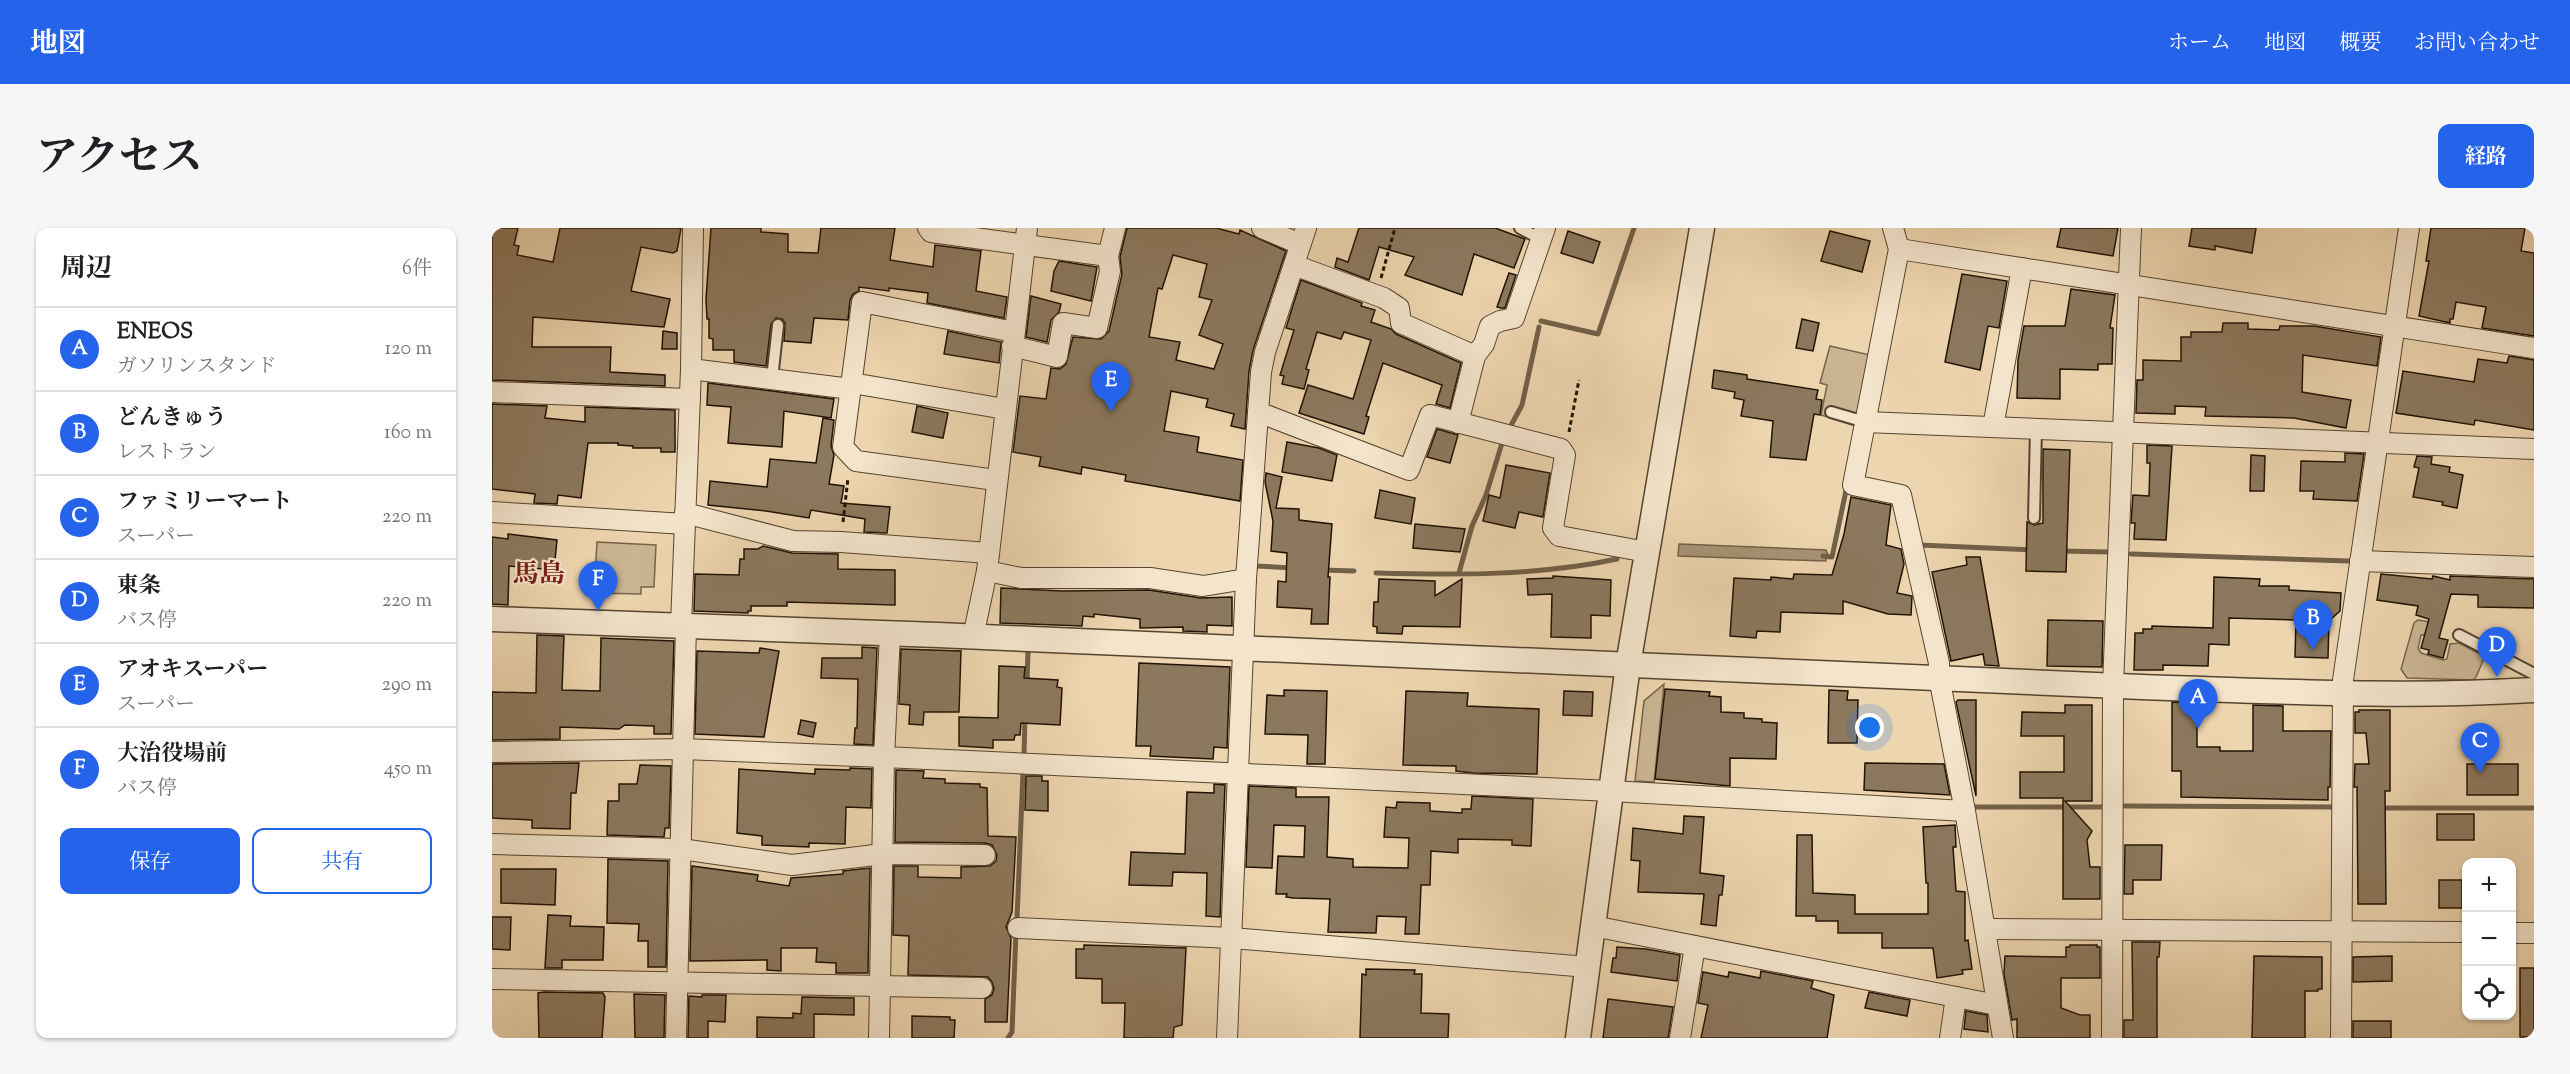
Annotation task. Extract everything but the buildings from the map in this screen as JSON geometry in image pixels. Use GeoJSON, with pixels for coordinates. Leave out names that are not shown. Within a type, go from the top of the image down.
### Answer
{"type":"FeatureCollection","features":[{"type":"Feature","properties":{"kind":"street"},"geometry":{"type":"LineString","coordinates":[[676,1038],[683,749],[685,519],[691,369],[693,228]]}},
{"type":"Feature","properties":{"kind":"street"},"geometry":{"type":"LineString","coordinates":[[928,228],[931,232],[1026,236],[1108,256]]}},
{"type":"Feature","properties":{"kind":"street"},"geometry":{"type":"LineString","coordinates":[[996,480],[856,462],[843,447],[862,302],[1013,339],[1057,357],[1063,323],[1097,328],[1110,271],[1108,256],[1115,228]]}},
{"type":"Feature","properties":{"kind":"street"},"geometry":{"type":"LineString","coordinates":[[1227,1038],[1246,579],[1258,412],[1265,352],[1303,236],[1262,228]]}},
{"type":"Feature","properties":{"kind":"street"},"geometry":{"type":"LineString","coordinates":[[1578,1038],[1628,665],[1702,228]]}},
{"type":"Feature","properties":{"kind":"street"},"geometry":{"type":"LineString","coordinates":[[2112,1038],[2113,686],[2131,228]]}},
{"type":"Feature","properties":{"kind":"street"},"geometry":{"type":"LineString","coordinates":[[2341,1038],[2342,694],[2409,228]]}},
{"type":"Feature","properties":{"kind":"street"},"geometry":{"type":"LineString","coordinates":[[1458,423],[1475,356],[1484,344],[1490,326],[1514,318],[1543,233]]}},
{"type":"Feature","properties":{"kind":"street"},"geometry":{"type":"LineString","coordinates":[[973,637],[988,562],[1026,236]]}},
{"type":"Feature","properties":{"kind":"street"},"geometry":{"type":"LineString","coordinates":[[2003,1038],[1965,811],[1939,677],[1939,663],[1901,495],[1853,484],[1897,236],[2022,268],[2534,348]]}},
{"type":"Feature","properties":{"kind":"street"},"geometry":{"type":"LineString","coordinates":[[1294,265],[1376,295],[1399,308],[1401,323],[1475,356]]}},
{"type":"Feature","properties":{"kind":"street"},"geometry":{"type":"LineString","coordinates":[[1993,427],[2022,268]]}},
{"type":"Feature","properties":{"kind":"street"},"geometry":{"type":"LineString","coordinates":[[691,369],[851,386],[1005,409]]}},
{"type":"Feature","properties":{"kind":"street"},"geometry":{"type":"LineString","coordinates":[[492,392],[690,399]]}},
{"type":"Feature","properties":{"kind":"street"},"geometry":{"type":"LineString","coordinates":[[1258,412],[1409,470],[1430,415],[1561,449],[1565,455],[1553,528],[1559,536],[1647,552]]}},
{"type":"Feature","properties":{"kind":"street"},"geometry":{"type":"LineString","coordinates":[[1865,422],[2534,449]]}},
{"type":"Feature","properties":{"kind":"street"},"geometry":{"type":"LineString","coordinates":[[492,512],[685,519],[793,541],[841,542],[988,562],[1021,578],[1150,578],[1203,586],[1246,579]]}},
{"type":"Feature","properties":{"kind":"street"},"geometry":{"type":"LineString","coordinates":[[2360,561],[2534,567]]}},
{"type":"Feature","properties":{"kind":"street"},"geometry":{"type":"LineString","coordinates":[[492,619],[890,633],[2342,694],[2464,694],[2534,690]]}},
{"type":"Feature","properties":{"kind":"street"},"geometry":{"type":"LineString","coordinates":[[879,1038],[884,757],[890,633]]}},
{"type":"Feature","properties":{"kind":"street"},"geometry":{"type":"LineString","coordinates":[[492,752],[683,749],[884,757],[1611,791],[1965,811]]}},
{"type":"Feature","properties":{"kind":"street"},"geometry":{"type":"LineString","coordinates":[[492,844],[681,849],[792,865],[882,854],[985,855]]}},
{"type":"Feature","properties":{"kind":"street"},"geometry":{"type":"LineString","coordinates":[[1593,926],[1997,1005]]}},
{"type":"Feature","properties":{"kind":"street"},"geometry":{"type":"LineString","coordinates":[[1018,928],[1231,938],[1588,967]]}},
{"type":"Feature","properties":{"kind":"street"},"geometry":{"type":"LineString","coordinates":[[1985,929],[2462,932]]}},
{"type":"Feature","properties":{"kind":"street"},"geometry":{"type":"LineString","coordinates":[[2516,933],[2534,933]]}},
{"type":"Feature","properties":{"kind":"street"},"geometry":{"type":"LineString","coordinates":[[1680,1038],[1695,946]]}},
{"type":"Feature","properties":{"kind":"street"},"geometry":{"type":"LineString","coordinates":[[492,979],[982,988]]}},
{"type":"Feature","properties":{"kind":"street"},"geometry":{"type":"LineString","coordinates":[[1950,1038],[1956,997]]}},
{"type":"Feature","properties":{"kind":"lane"},"geometry":{"type":"LineString","coordinates":[[1520,228],[1543,233]]}},
{"type":"Feature","properties":{"kind":"lane"},"geometry":{"type":"LineString","coordinates":[[772,379],[778,325]]}},
{"type":"Feature","properties":{"kind":"lane"},"geometry":{"type":"LineString","coordinates":[[1831,412],[1865,422]]}},
{"type":"Feature","properties":{"kind":"lane"},"geometry":{"type":"LineString","coordinates":[[2034,518],[2036,428]]}},
{"type":"Feature","properties":{"kind":"lane"},"geometry":{"type":"LineString","coordinates":[[2459,635],[2534,674]]}},
{"type":"Feature","properties":{"kind":"path"},"geometry":{"type":"LineString","coordinates":[[1376,295],[1395,228]]}},
{"type":"Feature","properties":{"kind":"path"},"geometry":{"type":"LineString","coordinates":[[1565,455],[1579,380]]}},
{"type":"Feature","properties":{"kind":"path"},"geometry":{"type":"LineString","coordinates":[[841,542],[850,456]]}},
{"type":"Feature","properties":{"kind":"shaded area"},"geometry":{"type":"Polygon","coordinates":[[[1830,346],[1870,355],[1856,426],[1821,415],[1827,385],[1820,383],[1830,346]]]}},
{"type":"Feature","properties":{"kind":"shaded area"},"geometry":{"type":"Polygon","coordinates":[[[597,542],[656,545],[654,587],[641,587],[641,594],[594,593],[597,542]]]}},
{"type":"Feature","properties":{"kind":"shaded area"},"geometry":{"type":"Polygon","coordinates":[[[1679,544],[1826,550],[1829,557],[1826,561],[1678,556],[1679,544]]]}},
{"type":"Feature","properties":{"kind":"shaded area"},"geometry":{"type":"Polygon","coordinates":[[[2418,620],[2430,622],[2430,634],[2421,635],[2418,648],[2421,653],[2443,660],[2447,659],[2450,644],[2459,643],[2482,655],[2484,658],[2473,680],[2407,678],[2401,669],[2414,623],[2418,620]]]}},
{"type":"Feature","properties":{"kind":"shaded area"},"geometry":{"type":"Polygon","coordinates":[[[1664,684],[1654,782],[1635,781],[1644,701],[1664,684]]]}},
{"type":"Feature","properties":{"kind":"waterway"},"geometry":{"type":"LineString","coordinates":[[1541,321],[1598,334],[1634,228]]}},
{"type":"Feature","properties":{"kind":"waterway"},"geometry":{"type":"LineString","coordinates":[[1508,431],[1522,405],[1539,327]]}},
{"type":"Feature","properties":{"kind":"waterway"},"geometry":{"type":"LineString","coordinates":[[1459,573],[1472,526],[1486,495],[1503,440]]}},
{"type":"Feature","properties":{"kind":"waterway"},"geometry":{"type":"LineString","coordinates":[[1823,556],[1832,557],[1847,486]]}},
{"type":"Feature","properties":{"kind":"waterway"},"geometry":{"type":"LineString","coordinates":[[1919,545],[2034,550]]}},
{"type":"Feature","properties":{"kind":"waterway"},"geometry":{"type":"LineString","coordinates":[[2061,551],[2109,552]]}},
{"type":"Feature","properties":{"kind":"waterway"},"geometry":{"type":"LineString","coordinates":[[2131,554],[2349,561]]}},
{"type":"Feature","properties":{"kind":"waterway"},"geometry":{"type":"LineString","coordinates":[[1376,573],[1467,574],[1527,571],[1557,569],[1617,559]]}},
{"type":"Feature","properties":{"kind":"waterway"},"geometry":{"type":"LineString","coordinates":[[1256,566],[1293,568]]}},
{"type":"Feature","properties":{"kind":"waterway"},"geometry":{"type":"LineString","coordinates":[[1323,570],[1354,571]]}},
{"type":"Feature","properties":{"kind":"waterway"},"geometry":{"type":"LineString","coordinates":[[1027,684],[1028,652]]}},
{"type":"Feature","properties":{"kind":"waterway"},"geometry":{"type":"LineString","coordinates":[[1025,717],[1024,755],[1027,756]]}},
{"type":"Feature","properties":{"kind":"waterway"},"geometry":{"type":"LineString","coordinates":[[1017,919],[1023,772]]}},
{"type":"Feature","properties":{"kind":"waterway"},"geometry":{"type":"LineString","coordinates":[[2125,806],[2335,807]]}},
{"type":"Feature","properties":{"kind":"waterway"},"geometry":{"type":"LineString","coordinates":[[1970,807],[2105,807]]}},
{"type":"Feature","properties":{"kind":"waterway"},"geometry":{"type":"LineString","coordinates":[[2378,808],[2534,808]]}},
{"type":"Feature","properties":{"kind":"waterway"},"geometry":{"type":"LineString","coordinates":[[1008,1038],[1012,1032],[1016,932]]}},
{"type":"Feature","properties":{"kind":"place","name":"アオキスーパー"},"geometry":{"type":"Point","coordinates":[1111,412]}},
{"type":"Feature","properties":{"kind":"place","name":"大治役場前"},"geometry":{"type":"Point","coordinates":[598,611]}},
{"type":"Feature","properties":{"kind":"place","name":"どんきゅう"},"geometry":{"type":"Point","coordinates":[2313,650]}},
{"type":"Feature","properties":{"kind":"place","name":"東条"},"geometry":{"type":"Point","coordinates":[2497,677]}},
{"type":"Feature","properties":{"kind":"place","name":"ENEOS"},"geometry":{"type":"Point","coordinates":[2198,729]}},
{"type":"Feature","properties":{"kind":"place","name":"ファミリーマート"},"geometry":{"type":"Point","coordinates":[2480,773]}},
{"type":"Feature","properties":{"kind":"district","name":"馬島"},"geometry":{"type":"Point","coordinates":[539,575]}}]}
